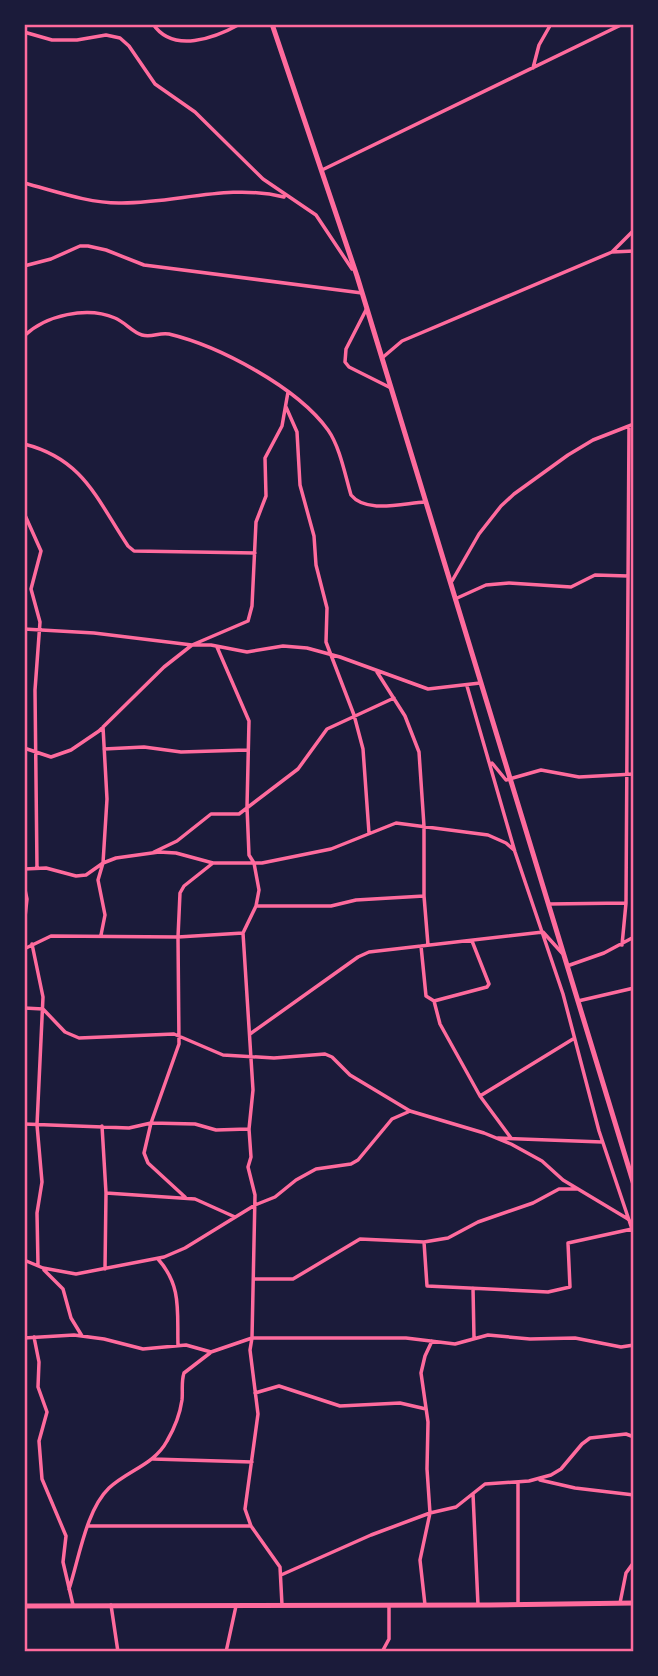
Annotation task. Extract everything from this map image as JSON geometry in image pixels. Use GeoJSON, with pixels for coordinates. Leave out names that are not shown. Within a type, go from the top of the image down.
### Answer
{"type":"FeatureCollection","features":[{"type":"Feature","properties":{"kind":"highway"},"geometry":{"type":"LineString","coordinates":[[272,24],[367,308],[567,966],[630,1163],[634,1185]]}},
{"type":"Feature","properties":{"kind":"highway"},"geometry":{"type":"LineString","coordinates":[[24,1606],[634,1603]]}},
{"type":"Feature","properties":{"kind":"street"},"geometry":{"type":"LineString","coordinates":[[153,24],[169,38],[189,42],[222,34],[240,24]]}},
{"type":"Feature","properties":{"kind":"street"},"geometry":{"type":"LineString","coordinates":[[533,68],[539,45],[551,24]]}},
{"type":"Feature","properties":{"kind":"street"},"geometry":{"type":"LineString","coordinates":[[320,171],[623,24]]}},
{"type":"Feature","properties":{"kind":"street"},"geometry":{"type":"LineString","coordinates":[[24,32],[52,40],[77,40],[106,35],[120,38],[129,46],[155,84],[195,112],[263,179],[316,215],[357,276]]}},
{"type":"Feature","properties":{"kind":"street"},"geometry":{"type":"LineString","coordinates":[[24,183],[120,203],[226,191],[263,191],[290,198]]}},
{"type":"Feature","properties":{"kind":"street"},"geometry":{"type":"LineString","coordinates":[[612,252],[634,230]]}},
{"type":"Feature","properties":{"kind":"street"},"geometry":{"type":"LineString","coordinates":[[24,266],[51,259],[80,246],[88,246],[144,265],[362,293]]}},
{"type":"Feature","properties":{"kind":"street"},"geometry":{"type":"LineString","coordinates":[[382,358],[402,341],[612,252],[634,251]]}},
{"type":"Feature","properties":{"kind":"street"},"geometry":{"type":"LineString","coordinates":[[367,308],[346,349],[345,362],[349,367],[391,388]]}},
{"type":"Feature","properties":{"kind":"street"},"geometry":{"type":"LineString","coordinates":[[24,335],[57,317],[76,314],[105,315],[118,319],[144,336],[169,334],[211,349],[262,375],[288,392],[327,429],[351,495],[356,501],[371,506],[425,502]]}},
{"type":"Feature","properties":{"kind":"street"},"geometry":{"type":"LineString","coordinates":[[24,748],[37,754],[57,757],[71,750],[103,727],[164,667],[192,645],[248,621],[252,606],[256,523],[266,496],[265,458],[282,426],[288,392]]}},
{"type":"Feature","properties":{"kind":"street"},"geometry":{"type":"LineString","coordinates":[[286,407],[297,432],[300,485],[314,536],[316,565],[327,608],[325,634],[354,715],[365,759],[369,833]]}},
{"type":"Feature","properties":{"kind":"street"},"geometry":{"type":"LineString","coordinates":[[451,583],[479,534],[501,506],[568,454],[593,440],[631,425],[631,649],[626,903],[622,945]]}},
{"type":"Feature","properties":{"kind":"street"},"geometry":{"type":"LineString","coordinates":[[24,444],[70,464],[85,479],[110,520],[134,551],[255,553]]}},
{"type":"Feature","properties":{"kind":"street"},"geometry":{"type":"LineString","coordinates":[[24,513],[41,551],[31,589],[40,616],[35,690],[37,868]]}},
{"type":"Feature","properties":{"kind":"street"},"geometry":{"type":"LineString","coordinates":[[455,599],[485,584],[571,587],[594,575],[629,576]]}},
{"type":"Feature","properties":{"kind":"street"},"geometry":{"type":"LineString","coordinates":[[24,629],[247,652],[295,646],[330,654],[428,689],[480,683]]}},
{"type":"Feature","properties":{"kind":"street"},"geometry":{"type":"LineString","coordinates":[[217,647],[247,715],[249,855],[254,863],[259,890],[256,906],[243,933],[253,1090],[249,1129],[252,1148],[248,1167],[255,1205],[250,1350],[258,1414],[245,1509],[251,1526],[276,1562],[281,1575],[282,1606]]}},
{"type":"Feature","properties":{"kind":"street"},"geometry":{"type":"LineString","coordinates":[[376,670],[405,716],[419,752],[428,945]]}},
{"type":"Feature","properties":{"kind":"street"},"geometry":{"type":"LineString","coordinates":[[467,686],[515,852],[563,994],[603,1142],[634,1235]]}},
{"type":"Feature","properties":{"kind":"street"},"geometry":{"type":"LineString","coordinates":[[152,853],[177,841],[211,814],[235,815],[298,769],[327,729],[394,698]]}},
{"type":"Feature","properties":{"kind":"street"},"geometry":{"type":"LineString","coordinates":[[101,935],[105,915],[98,880],[103,863],[107,799],[103,727]]}},
{"type":"Feature","properties":{"kind":"street"},"geometry":{"type":"LineString","coordinates":[[104,749],[144,747],[181,752],[247,750]]}},
{"type":"Feature","properties":{"kind":"street"},"geometry":{"type":"LineString","coordinates":[[490,759],[501,776],[510,780],[541,770],[579,776],[634,774]]}},
{"type":"Feature","properties":{"kind":"street"},"geometry":{"type":"LineString","coordinates":[[24,869],[46,868],[76,876],[86,874],[116,858],[152,853],[176,853],[213,863],[254,863],[331,849],[396,823],[488,835],[506,843],[515,852]]}},
{"type":"Feature","properties":{"kind":"street"},"geometry":{"type":"LineString","coordinates":[[186,1197],[145,1158],[151,1123],[180,1036],[180,893],[184,886],[213,863]]}},
{"type":"Feature","properties":{"kind":"street"},"geometry":{"type":"LineString","coordinates":[[24,885],[27,907],[24,926]]}},
{"type":"Feature","properties":{"kind":"street"},"geometry":{"type":"LineString","coordinates":[[256,906],[331,906],[356,900],[424,896]]}},
{"type":"Feature","properties":{"kind":"street"},"geometry":{"type":"LineString","coordinates":[[549,904],[626,903]]}},
{"type":"Feature","properties":{"kind":"street"},"geometry":{"type":"LineString","coordinates":[[250,1034],[358,957],[369,952],[543,932]]}},
{"type":"Feature","properties":{"kind":"street"},"geometry":{"type":"LineString","coordinates":[[543,932],[564,955]]}},
{"type":"Feature","properties":{"kind":"street"},"geometry":{"type":"LineString","coordinates":[[24,949],[51,936],[178,937],[243,933]]}},
{"type":"Feature","properties":{"kind":"street"},"geometry":{"type":"LineString","coordinates":[[567,966],[622,945],[634,937]]}},
{"type":"Feature","properties":{"kind":"street"},"geometry":{"type":"LineString","coordinates":[[434,1001],[487,988],[489,984],[471,940]]}},
{"type":"Feature","properties":{"kind":"street"},"geometry":{"type":"LineString","coordinates":[[32,944],[42,985],[43,1009],[37,1125],[42,1182],[37,1213],[41,1267],[63,1289],[71,1318],[82,1336]]}},
{"type":"Feature","properties":{"kind":"street"},"geometry":{"type":"LineString","coordinates":[[421,946],[426,996],[434,1001],[440,1024],[480,1096],[511,1138]]}},
{"type":"Feature","properties":{"kind":"street"},"geometry":{"type":"LineString","coordinates":[[578,1001],[634,988]]}},
{"type":"Feature","properties":{"kind":"street"},"geometry":{"type":"LineString","coordinates":[[24,1008],[43,1009],[65,1032],[79,1038],[167,1034],[180,1036],[214,1052],[251,1058],[325,1054],[332,1057],[350,1075],[410,1111],[496,1138],[542,1161],[563,1180],[628,1219]]}},
{"type":"Feature","properties":{"kind":"street"},"geometry":{"type":"LineString","coordinates":[[480,1096],[573,1039]]}},
{"type":"Feature","properties":{"kind":"street"},"geometry":{"type":"LineString","coordinates":[[24,1260],[41,1267],[76,1274],[173,1254],[255,1205],[275,1197],[296,1180],[316,1169],[351,1164],[358,1160],[392,1119],[410,1111]]}},
{"type":"Feature","properties":{"kind":"street"},"geometry":{"type":"LineString","coordinates":[[24,1124],[130,1128],[151,1123],[200,1125],[216,1130],[249,1129]]}},
{"type":"Feature","properties":{"kind":"street"},"geometry":{"type":"LineString","coordinates":[[102,1126],[106,1193],[105,1269]]}},
{"type":"Feature","properties":{"kind":"street"},"geometry":{"type":"LineString","coordinates":[[496,1138],[603,1142]]}},
{"type":"Feature","properties":{"kind":"street"},"geometry":{"type":"LineString","coordinates":[[254,1279],[293,1279],[360,1239],[424,1242],[448,1238],[478,1222],[533,1203],[559,1189],[579,1189]]}},
{"type":"Feature","properties":{"kind":"street"},"geometry":{"type":"LineString","coordinates":[[106,1193],[186,1197],[202,1201],[235,1217]]}},
{"type":"Feature","properties":{"kind":"street"},"geometry":{"type":"LineString","coordinates":[[424,1242],[427,1286],[548,1292],[566,1289],[571,1283],[568,1242],[633,1228]]}},
{"type":"Feature","properties":{"kind":"street"},"geometry":{"type":"LineString","coordinates":[[158,1259],[170,1273],[174,1283],[178,1345]]}},
{"type":"Feature","properties":{"kind":"street"},"geometry":{"type":"LineString","coordinates":[[473,1288],[474,1338]]}},
{"type":"Feature","properties":{"kind":"street"},"geometry":{"type":"LineString","coordinates":[[69,1589],[92,1513],[108,1489],[153,1459],[166,1443],[181,1404],[184,1373],[211,1352],[252,1338],[406,1338],[456,1344],[488,1335],[575,1339],[613,1346],[634,1345]]}},
{"type":"Feature","properties":{"kind":"street"},"geometry":{"type":"LineString","coordinates":[[24,1338],[82,1336],[143,1349],[178,1345],[211,1352]]}},
{"type":"Feature","properties":{"kind":"street"},"geometry":{"type":"LineString","coordinates":[[34,1337],[39,1362],[38,1387],[47,1406],[39,1441],[42,1479],[66,1536],[63,1562],[73,1605]]}},
{"type":"Feature","properties":{"kind":"street"},"geometry":{"type":"LineString","coordinates":[[425,1605],[420,1560],[430,1513],[426,1409],[421,1373],[432,1340]]}},
{"type":"Feature","properties":{"kind":"street"},"geometry":{"type":"LineString","coordinates":[[255,1393],[279,1386],[340,1406],[400,1403],[426,1409]]}},
{"type":"Feature","properties":{"kind":"street"},"geometry":{"type":"LineString","coordinates":[[281,1575],[371,1535],[430,1513],[456,1507],[485,1484],[518,1483],[538,1479],[561,1469],[590,1438],[626,1434],[634,1437]]}},
{"type":"Feature","properties":{"kind":"street"},"geometry":{"type":"LineString","coordinates":[[153,1459],[252,1462]]}},
{"type":"Feature","properties":{"kind":"street"},"geometry":{"type":"LineString","coordinates":[[538,1479],[575,1488],[634,1495]]}},
{"type":"Feature","properties":{"kind":"street"},"geometry":{"type":"LineString","coordinates":[[518,1483],[518,1605]]}},
{"type":"Feature","properties":{"kind":"street"},"geometry":{"type":"LineString","coordinates":[[473,1493],[478,1605]]}},
{"type":"Feature","properties":{"kind":"street"},"geometry":{"type":"LineString","coordinates":[[87,1526],[251,1526]]}},
{"type":"Feature","properties":{"kind":"street"},"geometry":{"type":"LineString","coordinates":[[620,1604],[626,1573],[634,1562]]}},
{"type":"Feature","properties":{"kind":"street"},"geometry":{"type":"LineString","coordinates":[[111,1605],[118,1651]]}},
{"type":"Feature","properties":{"kind":"street"},"geometry":{"type":"LineString","coordinates":[[226,1651],[236,1606]]}},
{"type":"Feature","properties":{"kind":"street"},"geometry":{"type":"LineString","coordinates":[[382,1651],[389,1639],[389,1606]]}}]}
